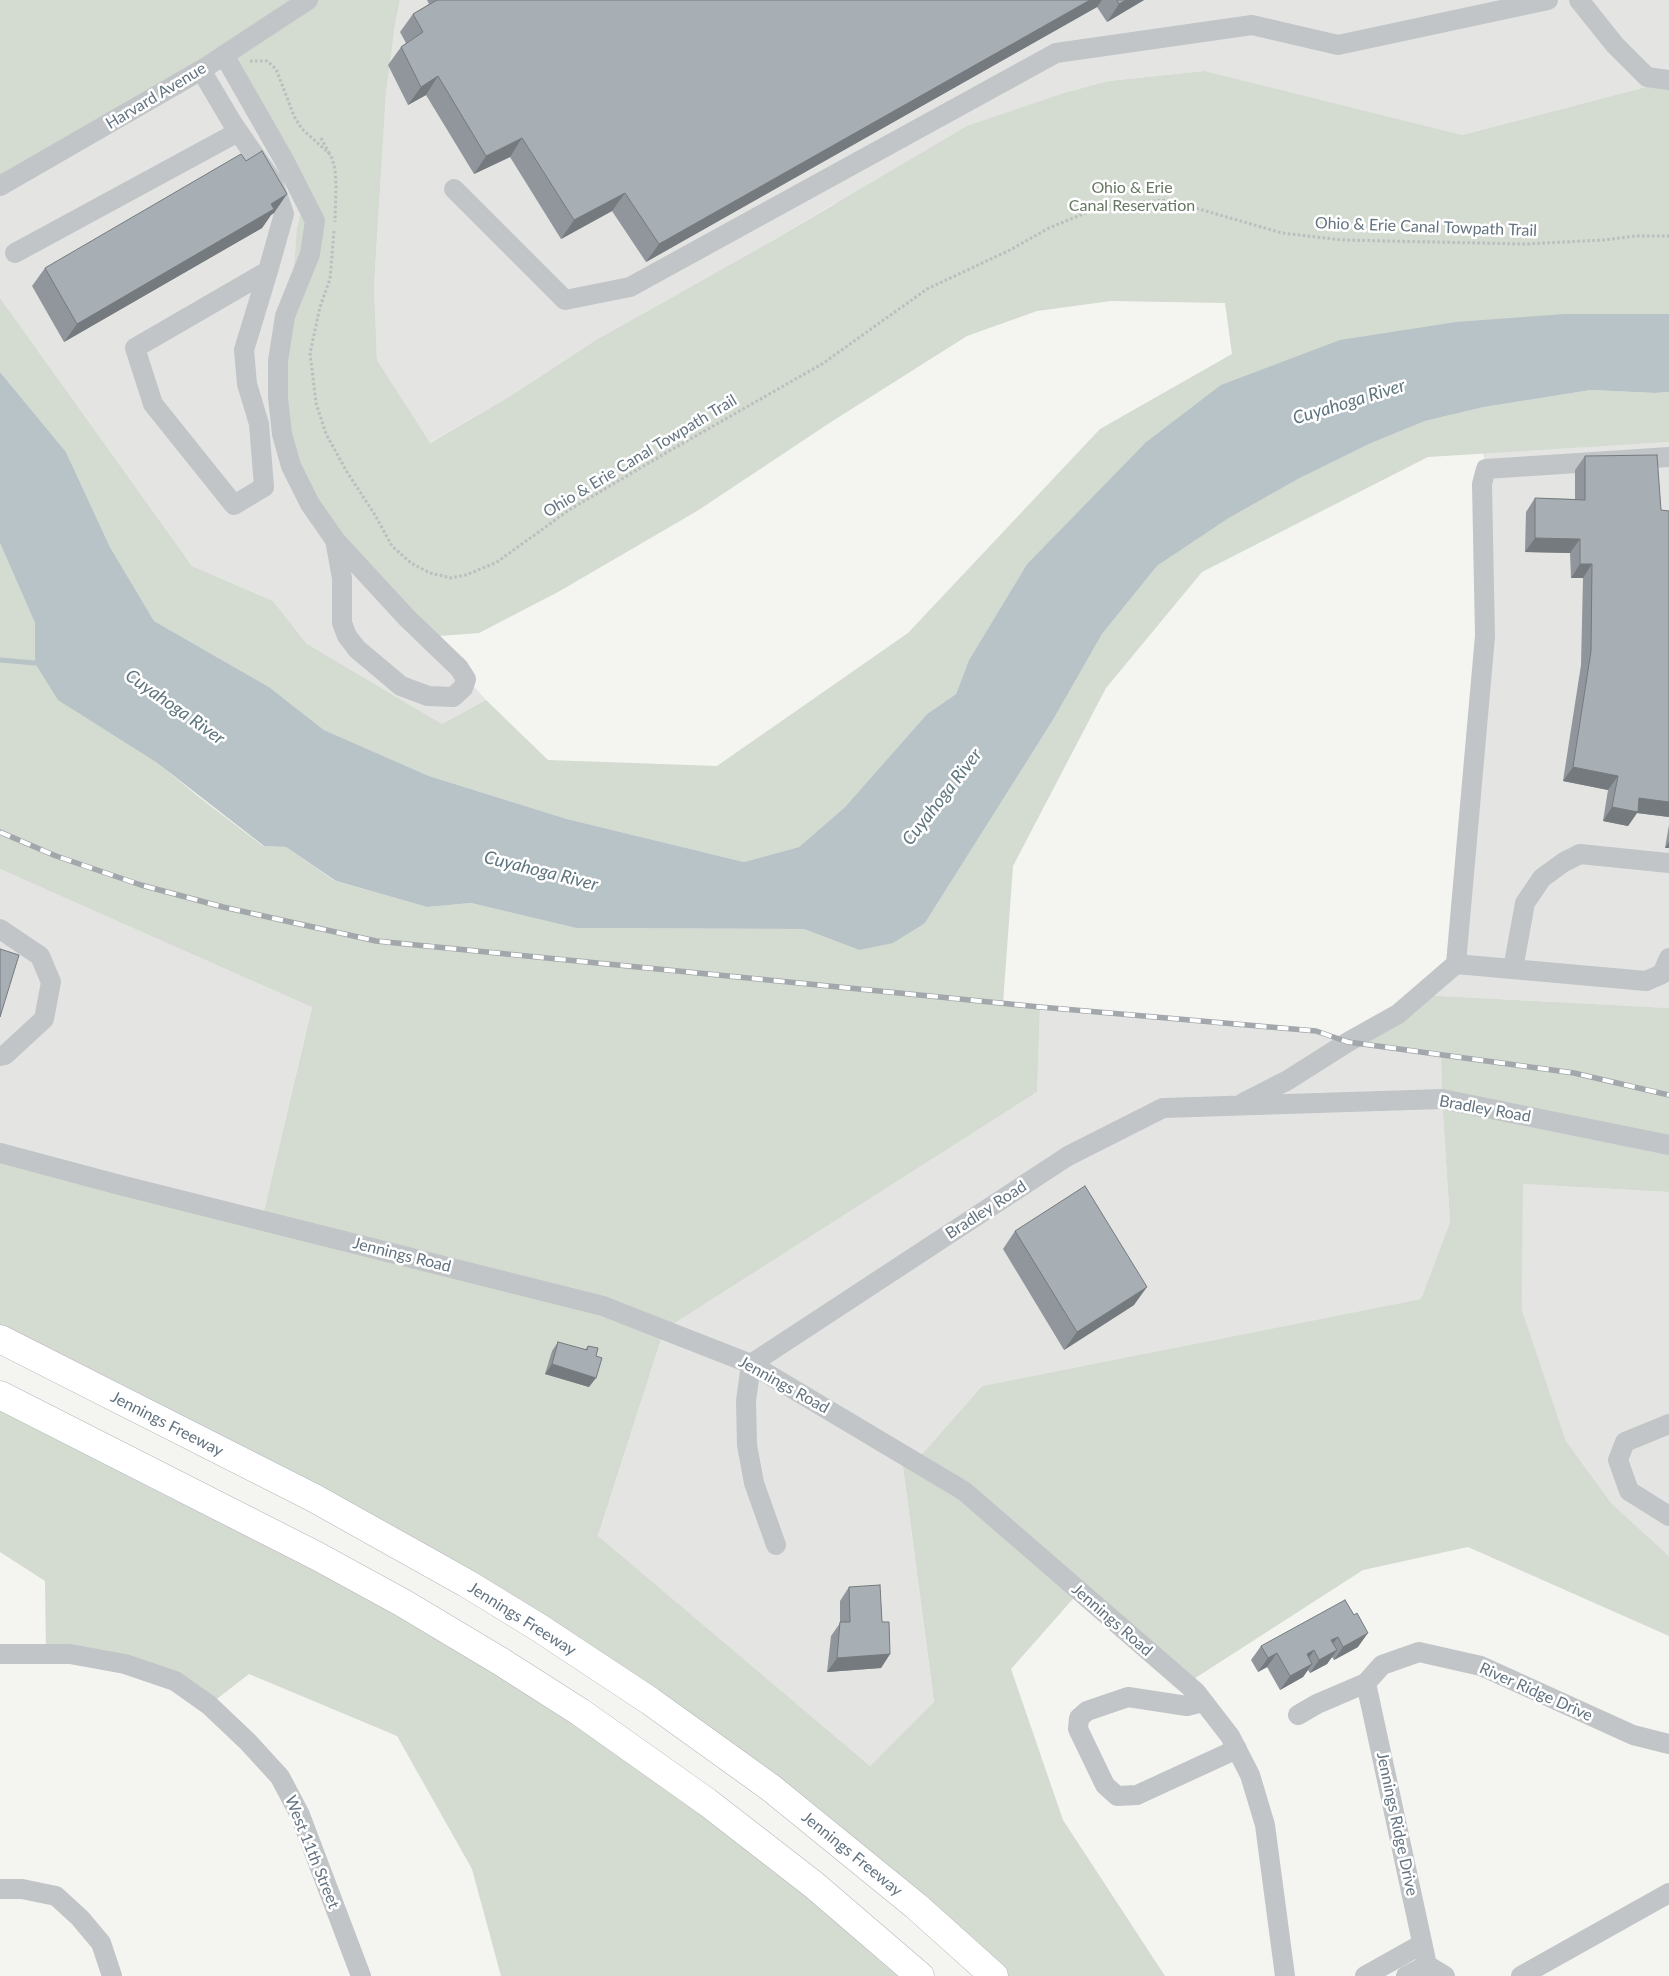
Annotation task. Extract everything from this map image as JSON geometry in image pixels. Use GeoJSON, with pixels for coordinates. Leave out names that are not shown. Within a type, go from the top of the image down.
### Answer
{"type":"FeatureCollection","features":[{"type":"Feature","properties":{"kind":"highway","name":"Jennings Freeway"},"geometry":{"type":"LineString","coordinates":[[0,1339],[314,1498],[466,1583],[538,1628],[650,1701],[771,1788],[916,1906],[994,1976]]}},
{"type":"Feature","properties":{"kind":"highway"},"geometry":{"type":"LineString","coordinates":[[0,1395],[310,1552],[403,1603],[516,1671],[580,1712],[707,1802],[814,1886],[920,1976]]}},
{"type":"Feature","properties":{"kind":"street","name":"Harvard Avenue"},"geometry":{"type":"LineString","coordinates":[[0,186],[201,70],[228,63],[308,0]]}},
{"type":"Feature","properties":{"kind":"street"},"geometry":{"type":"LineString","coordinates":[[1579,0],[1615,45],[1647,77],[1669,80]]}},
{"type":"Feature","properties":{"kind":"street"},"geometry":{"type":"LineString","coordinates":[[454,188],[565,300],[630,287],[1056,53],[1252,25],[1338,44],[1537,1]]}},
{"type":"Feature","properties":{"kind":"street"},"geometry":{"type":"LineString","coordinates":[[228,63],[284,160],[314,221],[310,254],[290,301],[283,324],[278,361],[278,398],[282,434],[291,466],[310,504],[335,540],[408,618],[459,668],[466,679],[463,688],[453,697],[428,696],[401,686],[357,650],[346,636],[342,623],[342,578],[335,540]]}},
{"type":"Feature","properties":{"kind":"street"},"geometry":{"type":"LineString","coordinates":[[201,70],[238,132],[273,182],[284,214],[268,271],[244,350],[247,384],[259,424],[264,487],[234,505],[153,404],[135,348],[268,271]]}},
{"type":"Feature","properties":{"kind":"street"},"geometry":{"type":"LineString","coordinates":[[14,253],[238,132]]}},
{"type":"Feature","properties":{"kind":"street"},"geometry":{"type":"LineString","coordinates":[[1669,457],[1486,469],[1482,484],[1485,636],[1456,964],[1646,982],[1662,974],[1669,958]]}},
{"type":"Feature","properties":{"kind":"street"},"geometry":{"type":"LineString","coordinates":[[1513,969],[1525,903],[1542,878],[1564,862],[1580,854],[1669,863]]}},
{"type":"Feature","properties":{"kind":"street"},"geometry":{"type":"LineString","coordinates":[[0,929],[40,956],[51,982],[44,1019],[5,1055],[0,1056]]}},
{"type":"Feature","properties":{"kind":"street","name":"Bradley Road"},"geometry":{"type":"LineString","coordinates":[[1239,1106],[1288,1080],[1348,1042],[1398,1014],[1456,964]]}},
{"type":"Feature","properties":{"kind":"street","name":"Bradley Road"},"geometry":{"type":"LineString","coordinates":[[751,1364],[1068,1156],[1163,1108],[1442,1099],[1669,1145]]}},
{"type":"Feature","properties":{"kind":"street","name":"Jennings Road"},"geometry":{"type":"LineString","coordinates":[[0,1153],[139,1190],[603,1306],[751,1364],[964,1491],[1196,1692],[1230,1736],[1250,1775],[1265,1825],[1286,1976]]}},
{"type":"Feature","properties":{"kind":"street"},"geometry":{"type":"LineString","coordinates":[[751,1364],[746,1401],[747,1445],[754,1483],[776,1545]]}},
{"type":"Feature","properties":{"kind":"street"},"geometry":{"type":"LineString","coordinates":[[1669,1424],[1626,1442],[1618,1460],[1629,1491],[1669,1516]]}},
{"type":"Feature","properties":{"kind":"street","name":"River Ridge Drive"},"geometry":{"type":"LineString","coordinates":[[1298,1715],[1317,1704],[1366,1683],[1382,1665],[1419,1652],[1481,1666],[1634,1735],[1669,1744]]}},
{"type":"Feature","properties":{"kind":"street","name":"West 11th Street"},"geometry":{"type":"LineString","coordinates":[[0,1654],[70,1654],[125,1664],[174,1680],[209,1705],[248,1742],[280,1777],[300,1815],[361,1976]]}},
{"type":"Feature","properties":{"kind":"street","name":"Jennings Ridge Drive"},"geometry":{"type":"LineString","coordinates":[[1366,1683],[1426,1965]]}},
{"type":"Feature","properties":{"kind":"street"},"geometry":{"type":"LineString","coordinates":[[1203,1702],[1188,1706],[1128,1697],[1087,1711],[1079,1718],[1078,1729],[1105,1785],[1117,1796],[1137,1794],[1237,1749]]}},
{"type":"Feature","properties":{"kind":"street"},"geometry":{"type":"LineString","coordinates":[[0,1889],[22,1889],[56,1896],[80,1918],[101,1943],[112,1976]]}},
{"type":"Feature","properties":{"kind":"street"},"geometry":{"type":"LineString","coordinates":[[1521,1976],[1669,1893]]}},
{"type":"Feature","properties":{"kind":"street"},"geometry":{"type":"LineString","coordinates":[[1365,1976],[1422,1944]]}},
{"type":"Feature","properties":{"kind":"street"},"geometry":{"type":"LineString","coordinates":[[1406,1976],[1426,1965],[1445,1976]]}},
{"type":"Feature","properties":{"kind":"path"},"geometry":{"type":"LineString","coordinates":[[228,63],[267,61],[276,70],[294,116],[302,129],[331,155]]}},
{"type":"Feature","properties":{"kind":"path"},"geometry":{"type":"LineString","coordinates":[[321,138],[331,155]]}},
{"type":"Feature","properties":{"kind":"path","name":"Ohio & Erie Canal Towpath Trail"},"geometry":{"type":"LineString","coordinates":[[331,155],[335,169],[336,210],[330,279],[320,307],[310,353],[316,403],[326,434],[347,472],[376,515],[392,546],[411,563],[430,573],[451,578],[466,575],[497,562],[569,510],[822,364],[927,289],[1010,250],[1049,228],[1100,207],[1127,202],[1168,200],[1282,233],[1342,240],[1525,244],[1604,240],[1635,236],[1669,236]]}},
{"type":"Feature","properties":{"kind":"shaded area"},"geometry":{"type":"Polygon","coordinates":[[[400,0],[1669,0],[1669,81],[1358,162],[1204,71],[1110,81],[1067,92],[830,206],[772,241],[596,340],[512,395],[429,443],[377,360],[374,287],[386,93],[400,0]]]}},
{"type":"Feature","properties":{"kind":"shaded area"},"geometry":{"type":"Polygon","coordinates":[[[224,55],[315,221],[293,293],[447,656],[486,700],[442,724],[308,645],[273,601],[192,566],[0,298],[0,186],[224,55]]]}},
{"type":"Feature","properties":{"kind":"shaded area"},"geometry":{"type":"Polygon","coordinates":[[[1669,442],[1669,1008],[1421,995],[1456,963],[1486,469],[1483,453],[1669,442]]]}},
{"type":"Feature","properties":{"kind":"shaded area"},"geometry":{"type":"Polygon","coordinates":[[[0,869],[312,1006],[262,1221],[0,1153],[0,869]]]}},
{"type":"Feature","properties":{"kind":"shaded area"},"geometry":{"type":"Polygon","coordinates":[[[1040,1007],[1316,1031],[1348,1042],[1441,1053],[1450,1222],[1421,1299],[982,1386],[916,1461],[901,1453],[934,1703],[870,1766],[598,1537],[664,1330],[1037,1092],[1040,1007]]]}},
{"type":"Feature","properties":{"kind":"shaded area"},"geometry":{"type":"Polygon","coordinates":[[[1523,1184],[1669,1192],[1669,1556],[1611,1503],[1566,1441],[1522,1310],[1523,1184]]]}},
{"type":"Feature","properties":{"kind":"green space","name":"Ohio & Erie Canal Reservation"},"geometry":{"type":"Polygon","coordinates":[[[0,0],[400,0],[386,93],[374,287],[377,360],[430,443],[512,395],[596,340],[772,241],[967,126],[1067,92],[1109,81],[1204,71],[1462,135],[1669,81],[1669,324],[1145,443],[1027,564],[969,660],[956,694],[927,714],[845,807],[799,847],[744,862],[567,819],[429,776],[324,730],[269,687],[154,621],[110,547],[66,452],[0,372],[0,298],[192,566],[273,601],[307,644],[442,724],[486,700],[548,760],[717,766],[908,633],[1100,429],[1232,354],[1225,303],[1111,301],[1037,311],[967,336],[831,422],[697,511],[558,592],[479,633],[439,636],[335,540],[282,434],[297,228],[304,200],[224,55],[0,186],[0,0]]]}},
{"type":"Feature","properties":{"kind":"green space"},"geometry":{"type":"Polygon","coordinates":[[[1591,390],[1669,392],[1669,442],[1428,457],[1202,572],[1106,688],[1013,866],[1003,1003],[1040,1007],[1037,1092],[664,1330],[598,1536],[870,1766],[934,1702],[901,1452],[916,1461],[982,1386],[1421,1299],[1450,1222],[1441,1053],[1348,1042],[1421,995],[1669,1008],[1669,1192],[1523,1184],[1522,1310],[1566,1441],[1611,1503],[1669,1556],[1669,1636],[1468,1547],[1363,1570],[1186,1684],[1079,1592],[1011,1669],[1063,1820],[1165,1976],[994,1976],[916,1906],[538,1627],[0,1339],[0,1153],[262,1220],[312,1007],[0,869],[0,543],[35,623],[35,663],[199,797],[263,846],[286,847],[335,881],[427,907],[471,903],[576,928],[804,929],[859,950],[925,923],[1053,720],[1102,634],[1157,566],[1229,518],[1298,479],[1369,444],[1425,421],[1484,407],[1591,390]]]}},
{"type":"Feature","properties":{"kind":"green space"},"geometry":{"type":"Polygon","coordinates":[[[0,1395],[500,1661],[920,1976],[501,1976],[472,1869],[397,1736],[249,1674],[209,1705],[174,1681],[46,1654],[45,1581],[0,1552],[0,1395]]]}},
{"type":"Feature","properties":{"kind":"water","name":"Cuyahoga River"},"geometry":{"type":"Polygon","coordinates":[[[1565,314],[1669,314],[1669,392],[1591,390],[1484,407],[1425,421],[1369,444],[1298,479],[1229,518],[1157,566],[1102,634],[1053,720],[925,923],[893,943],[859,950],[804,929],[576,928],[471,903],[427,907],[336,881],[286,847],[264,846],[156,762],[58,700],[35,663],[35,623],[0,543],[0,372],[66,452],[110,547],[154,621],[269,687],[324,730],[429,776],[567,819],[744,862],[799,847],[845,807],[927,714],[956,694],[969,660],[1027,564],[1145,443],[1221,385],[1340,340],[1456,322],[1565,314]]]}},
{"type":"Feature","properties":{"kind":"building"},"geometry":{"type":"Polygon","coordinates":[[[437,0],[1090,0],[659,244],[625,193],[574,220],[522,138],[486,156],[438,76],[421,87],[401,47],[423,32],[413,14],[437,0]]]}},
{"type":"Feature","properties":{"kind":"building"},"geometry":{"type":"Polygon","coordinates":[[[1117,0],[1126,0],[1119,4],[1117,0]]]}},
{"type":"Feature","properties":{"kind":"building"},"geometry":{"type":"Polygon","coordinates":[[[262,151],[287,194],[271,204],[274,209],[77,324],[45,268],[241,154],[246,161],[262,151]]]}},
{"type":"Feature","properties":{"kind":"building"},"geometry":{"type":"Polygon","coordinates":[[[1657,455],[1661,510],[1669,511],[1669,802],[1639,798],[1638,812],[1612,807],[1618,776],[1573,767],[1591,651],[1592,564],[1580,564],[1580,539],[1535,538],[1535,498],[1585,500],[1585,456],[1657,455]]]}},
{"type":"Feature","properties":{"kind":"building"},"geometry":{"type":"Polygon","coordinates":[[[0,949],[19,955],[0,1017],[0,949]]]}},
{"type":"Feature","properties":{"kind":"building"},"geometry":{"type":"Polygon","coordinates":[[[1085,1186],[1147,1287],[1077,1332],[1015,1231],[1085,1186]]]}},
{"type":"Feature","properties":{"kind":"building"},"geometry":{"type":"Polygon","coordinates":[[[558,1342],[587,1350],[588,1346],[598,1348],[596,1356],[602,1358],[596,1378],[552,1364],[558,1342]]]}},
{"type":"Feature","properties":{"kind":"building"},"geometry":{"type":"Polygon","coordinates":[[[880,1585],[882,1622],[889,1622],[890,1654],[837,1658],[840,1622],[850,1622],[849,1587],[880,1585]]]}},
{"type":"Feature","properties":{"kind":"building"},"geometry":{"type":"Polygon","coordinates":[[[1345,1600],[1354,1615],[1357,1613],[1368,1633],[1343,1647],[1338,1637],[1331,1640],[1337,1650],[1319,1660],[1314,1650],[1307,1654],[1312,1664],[1290,1676],[1277,1653],[1268,1658],[1261,1646],[1345,1600]]]}},
{"type":"Feature","properties":{"kind":"waterway"},"geometry":{"type":"LineString","coordinates":[[0,660],[39,662]]}},
{"type":"Feature","properties":{"kind":"railway"},"geometry":{"type":"LineString","coordinates":[[0,832],[56,856],[141,885],[223,907],[376,941],[1040,1007],[1316,1031],[1348,1042],[1574,1073],[1669,1095]]}}]}
